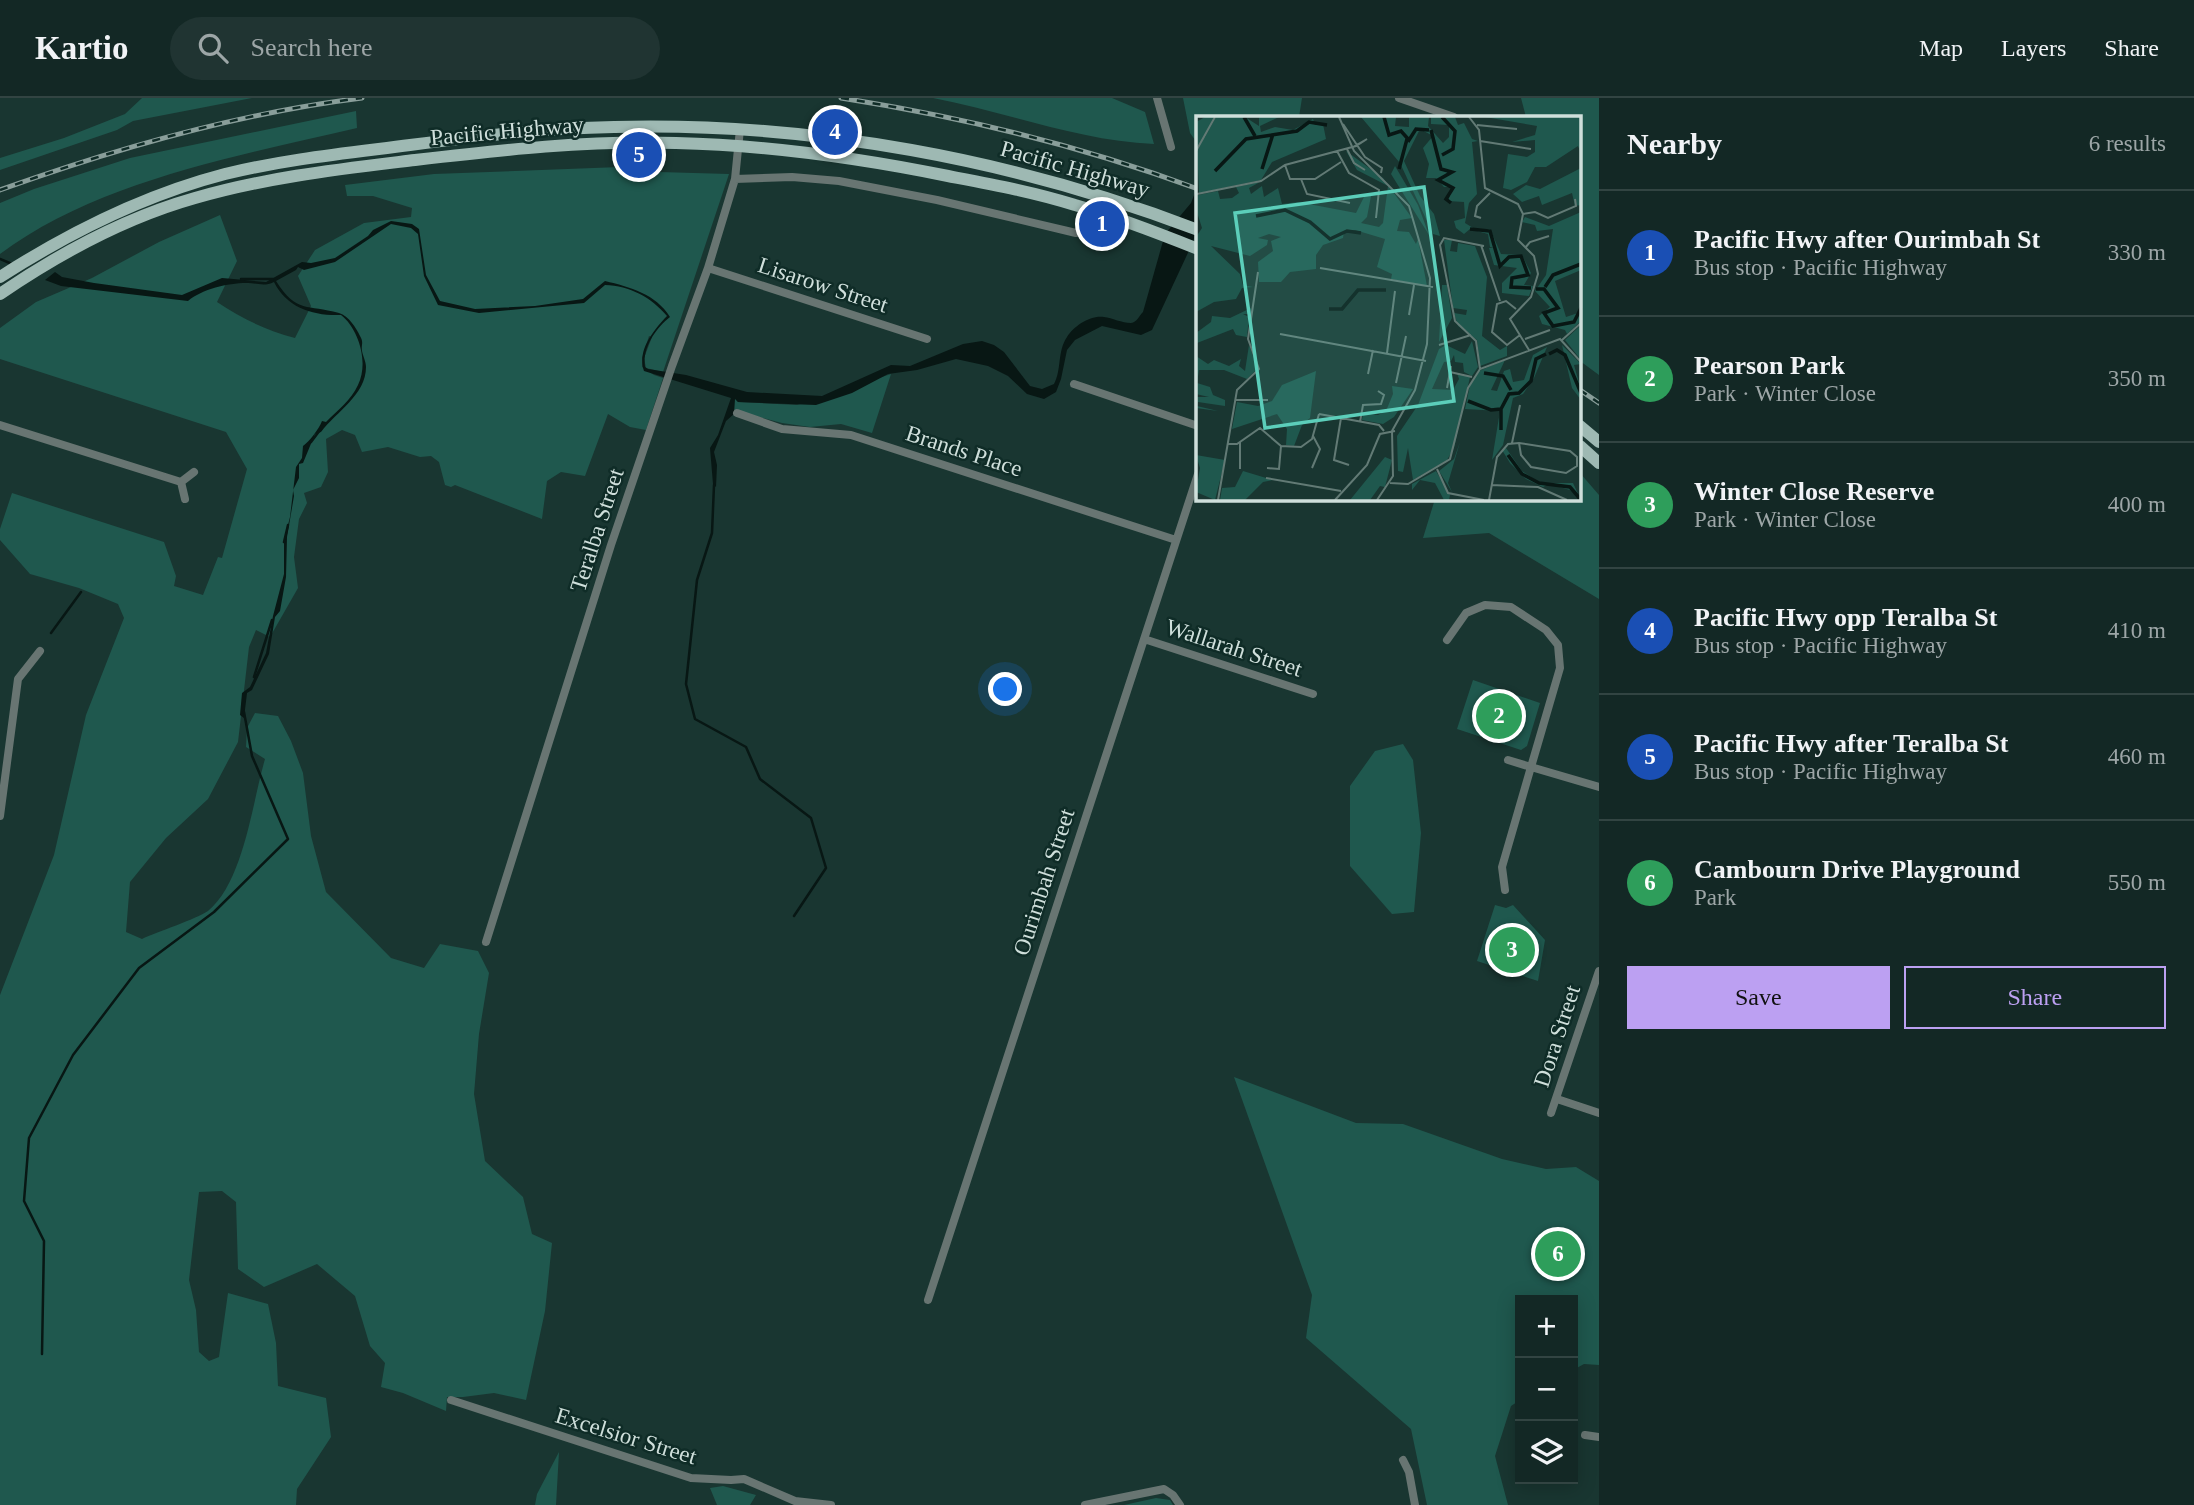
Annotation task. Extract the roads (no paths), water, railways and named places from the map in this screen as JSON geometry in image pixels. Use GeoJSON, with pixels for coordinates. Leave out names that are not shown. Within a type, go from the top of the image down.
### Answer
{"type":"FeatureCollection","features":[{"type":"Feature","properties":{"kind":"main road","name":"Pacific Highway"},"geometry":{"type":"LineString","coordinates":[[0,277],[52,244],[97,221],[171,191],[225,174],[278,163],[496,134],[615,127],[740,130],[860,142],[933,154],[1038,178],[1196,229]]}},
{"type":"Feature","properties":{"kind":"main road","name":"Pacific Highway"},"geometry":{"type":"LineString","coordinates":[[0,294],[65,252],[128,222],[191,199],[303,174],[474,153],[576,144],[675,142],[885,164],[1075,204],[1196,248]]}},
{"type":"Feature","properties":{"kind":"main road"},"geometry":{"type":"LineString","coordinates":[[1582,428],[1599,442]]}},
{"type":"Feature","properties":{"kind":"main road"},"geometry":{"type":"LineString","coordinates":[[1582,448],[1599,463]]}},
{"type":"Feature","properties":{"kind":"street"},"geometry":{"type":"LineString","coordinates":[[1157,98],[1171,147]]}},
{"type":"Feature","properties":{"kind":"street"},"geometry":{"type":"LineString","coordinates":[[1399,98],[1451,116]]}},
{"type":"Feature","properties":{"kind":"street","name":"Teralba Street"},"geometry":{"type":"LineString","coordinates":[[486,942],[611,545],[708,268],[735,179],[740,130]]}},
{"type":"Feature","properties":{"kind":"street"},"geometry":{"type":"LineString","coordinates":[[735,179],[792,177],[839,181],[937,200],[1076,233]]}},
{"type":"Feature","properties":{"kind":"street","name":"Lisarow Street"},"geometry":{"type":"LineString","coordinates":[[708,268],[927,339]]}},
{"type":"Feature","properties":{"kind":"street"},"geometry":{"type":"LineString","coordinates":[[1073,384],[1196,425]]}},
{"type":"Feature","properties":{"kind":"street","name":"Brands Place"},"geometry":{"type":"LineString","coordinates":[[737,413],[782,429],[851,435],[1176,540]]}},
{"type":"Feature","properties":{"kind":"street"},"geometry":{"type":"LineString","coordinates":[[0,425],[181,482]]}},
{"type":"Feature","properties":{"kind":"street"},"geometry":{"type":"LineString","coordinates":[[181,482],[194,472]]}},
{"type":"Feature","properties":{"kind":"street","name":"Ourimbah Street"},"geometry":{"type":"LineString","coordinates":[[928,1300],[1196,480]]}},
{"type":"Feature","properties":{"kind":"street"},"geometry":{"type":"LineString","coordinates":[[181,482],[185,499]]}},
{"type":"Feature","properties":{"kind":"street"},"geometry":{"type":"LineString","coordinates":[[1447,640],[1466,613],[1485,605],[1511,607],[1546,630],[1558,646],[1560,668],[1502,867],[1505,890]]}},
{"type":"Feature","properties":{"kind":"street","name":"Wallarah Street"},"geometry":{"type":"LineString","coordinates":[[1144,639],[1313,694]]}},
{"type":"Feature","properties":{"kind":"street"},"geometry":{"type":"LineString","coordinates":[[0,816],[18,679],[40,651]]}},
{"type":"Feature","properties":{"kind":"street"},"geometry":{"type":"LineString","coordinates":[[1508,760],[1599,787]]}},
{"type":"Feature","properties":{"kind":"street","name":"Dora Street"},"geometry":{"type":"LineString","coordinates":[[1552,1113],[1599,971]]}},
{"type":"Feature","properties":{"kind":"street"},"geometry":{"type":"LineString","coordinates":[[1557,1098],[1599,1113]]}},
{"type":"Feature","properties":{"kind":"street","name":"Excelsior Street"},"geometry":{"type":"LineString","coordinates":[[451,1400],[691,1478],[744,1479],[795,1502],[831,1505]]}},
{"type":"Feature","properties":{"kind":"street"},"geometry":{"type":"LineString","coordinates":[[1585,1435],[1599,1437]]}},
{"type":"Feature","properties":{"kind":"street"},"geometry":{"type":"LineString","coordinates":[[1403,1460],[1409,1472],[1415,1505]]}},
{"type":"Feature","properties":{"kind":"street"},"geometry":{"type":"LineString","coordinates":[[1085,1505],[1164,1489],[1173,1495],[1180,1505]]}},
{"type":"Feature","properties":{"kind":"waterway"},"geometry":{"type":"LineString","coordinates":[[0,259],[12,264]]}},
{"type":"Feature","properties":{"kind":"waterway"},"geometry":{"type":"LineString","coordinates":[[241,279],[273,279]]}},
{"type":"Feature","properties":{"kind":"waterway"},"geometry":{"type":"LineString","coordinates":[[311,442],[320,430]]}},
{"type":"Feature","properties":{"kind":"waterway"},"geometry":{"type":"LineString","coordinates":[[714,485],[712,533],[697,580],[686,684],[695,719],[746,747],[760,779],[811,818],[826,868],[794,916]]}},
{"type":"Feature","properties":{"kind":"waterway"},"geometry":{"type":"LineString","coordinates":[[284,542],[288,525]]}},
{"type":"Feature","properties":{"kind":"waterway"},"geometry":{"type":"LineString","coordinates":[[51,633],[81,592]]}},
{"type":"Feature","properties":{"kind":"waterway"},"geometry":{"type":"LineString","coordinates":[[254,677],[272,620]]}},
{"type":"Feature","properties":{"kind":"waterway"},"geometry":{"type":"LineString","coordinates":[[42,1354],[44,1241],[24,1201],[29,1138],[73,1055],[139,968],[214,912],[288,839],[252,756],[244,712]]}},
{"type":"Feature","properties":{"kind":"railway"},"geometry":{"type":"LineString","coordinates":[[0,190],[179,134],[270,113],[362,98]]}},
{"type":"Feature","properties":{"kind":"railway"},"geometry":{"type":"LineString","coordinates":[[841,98],[1022,134],[1110,159],[1196,188]]}},
{"type":"Feature","properties":{"kind":"railway"},"geometry":{"type":"LineString","coordinates":[[1582,391],[1599,403]]}},
{"type":"Feature","properties":{"kind":"place","name":"Pacific Hwy opp Teralba St"},"geometry":{"type":"Point","coordinates":[835,132]}},
{"type":"Feature","properties":{"kind":"place","name":"Pacific Hwy after Teralba St"},"geometry":{"type":"Point","coordinates":[639,155]}},
{"type":"Feature","properties":{"kind":"place","name":"Pacific Hwy after Ourimbah St"},"geometry":{"type":"Point","coordinates":[1102,224]}},
{"type":"Feature","properties":{"kind":"place","name":"Pearson Park"},"geometry":{"type":"Point","coordinates":[1499,716]}},
{"type":"Feature","properties":{"kind":"place","name":"Winter Close Reserve"},"geometry":{"type":"Point","coordinates":[1512,950]}},
{"type":"Feature","properties":{"kind":"place","name":"Cambourn Drive Playground"},"geometry":{"type":"Point","coordinates":[1558,1254]}}]}
